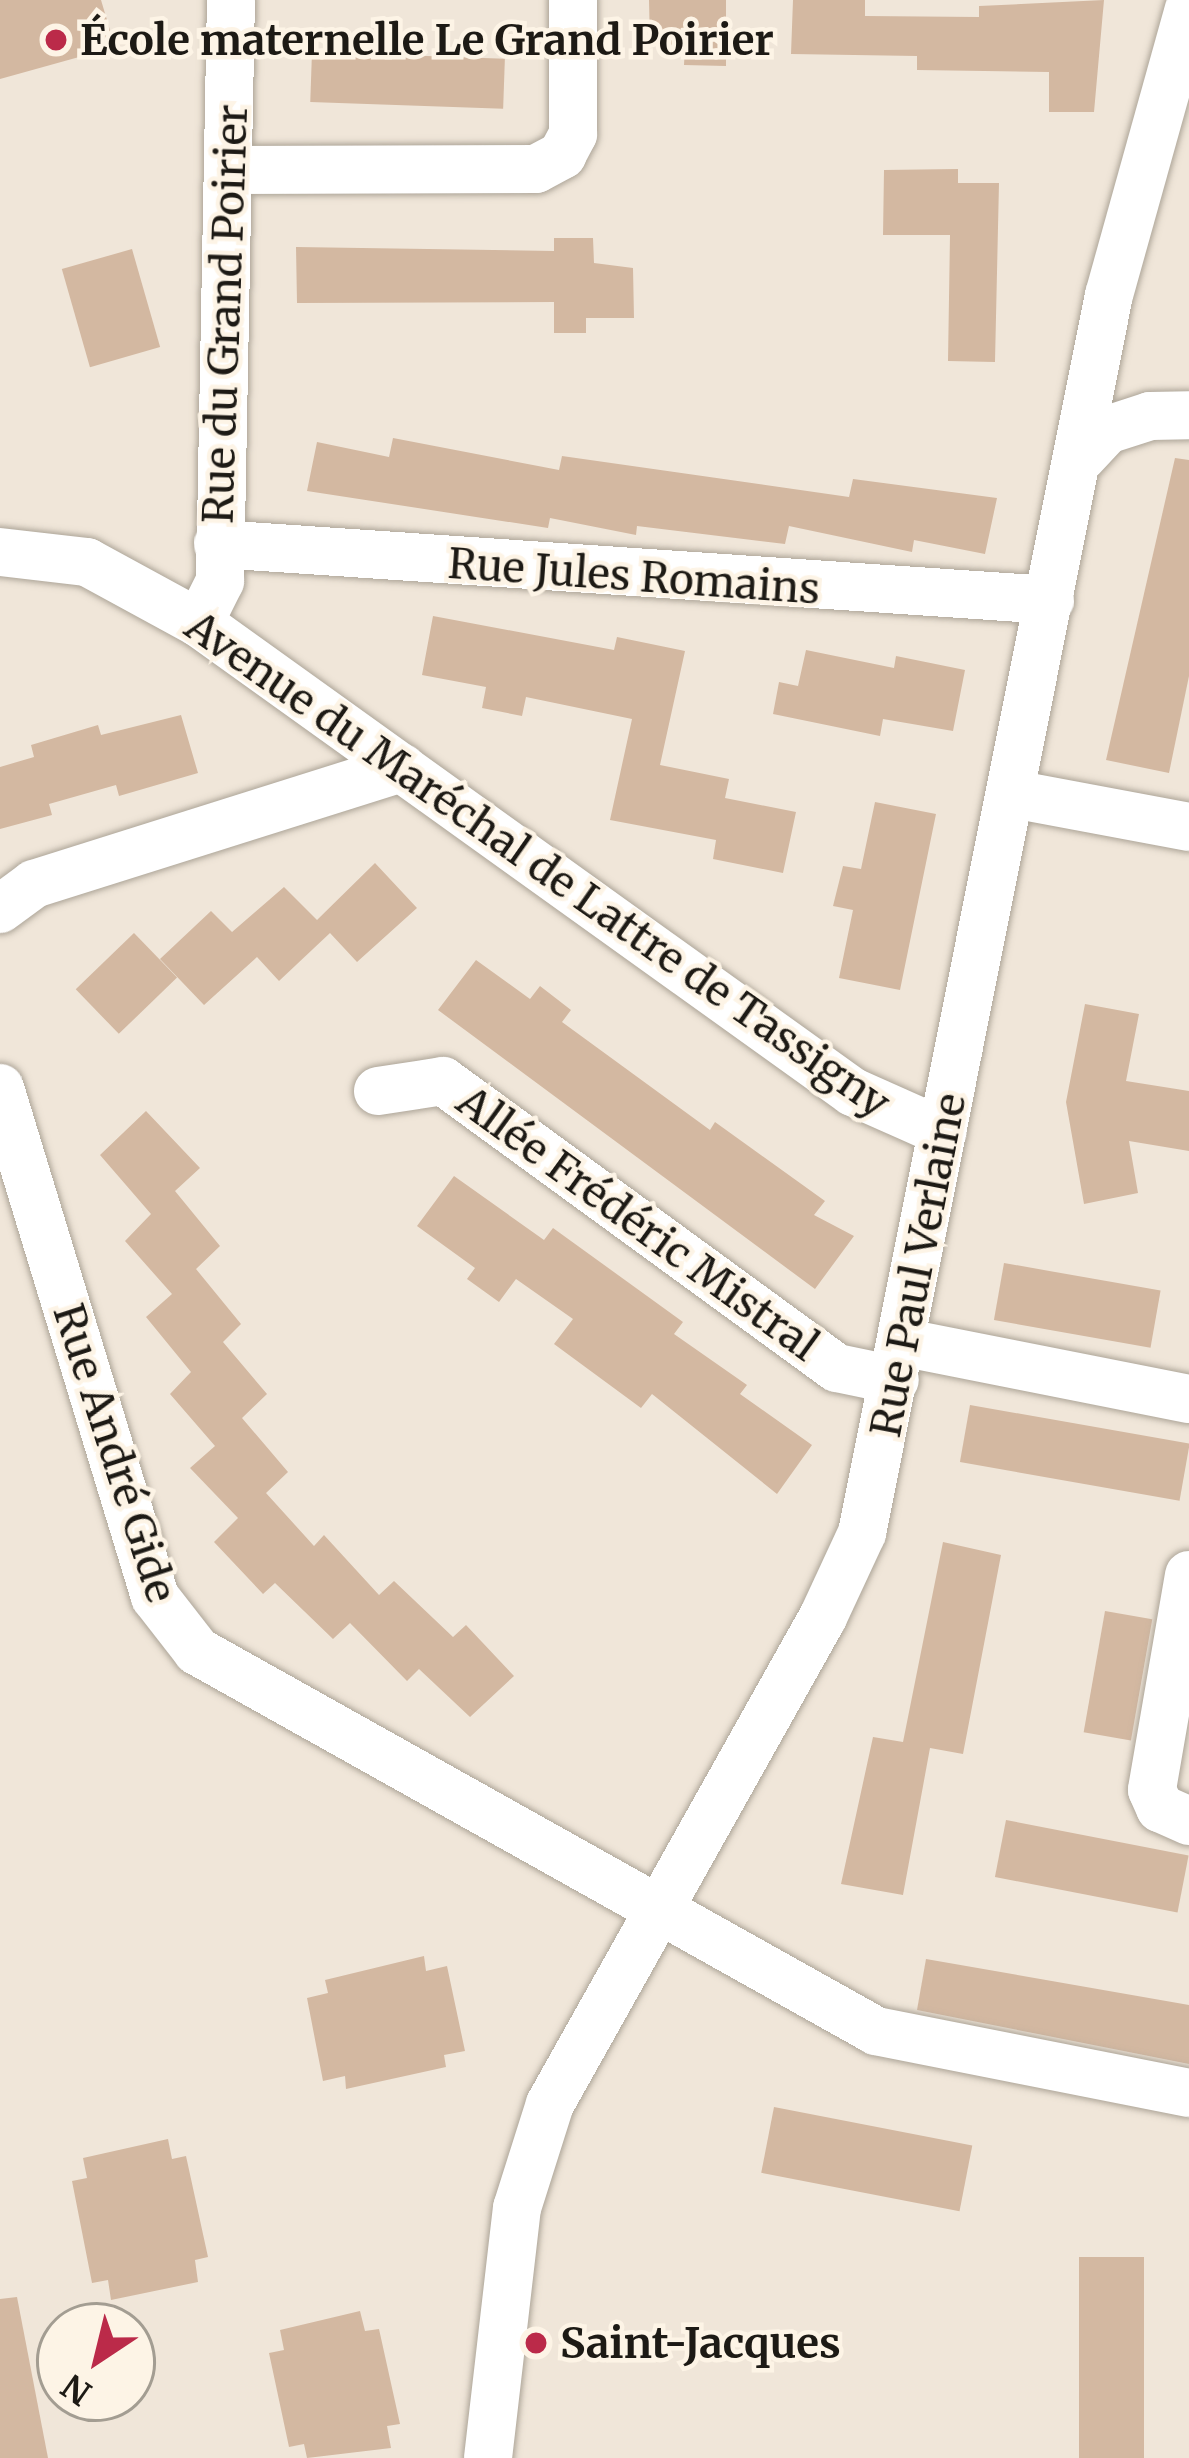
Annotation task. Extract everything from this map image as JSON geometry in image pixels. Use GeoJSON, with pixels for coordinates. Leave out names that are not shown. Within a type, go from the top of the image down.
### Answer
{"type":"FeatureCollection","features":[{"type":"Feature","properties":{"kind":"street","name":"Rue du Grand Poirier"},"geometry":{"type":"LineString","coordinates":[[199,623],[219,590],[232,170],[231,0]]}},
{"type":"Feature","properties":{"kind":"street"},"geometry":{"type":"LineString","coordinates":[[232,170],[536,169],[562,155],[573,134],[573,0]]}},
{"type":"Feature","properties":{"kind":"street","name":"Rue Paul Verlaine"},"geometry":{"type":"LineString","coordinates":[[488,2458],[517,2208],[575,2049],[844,1576],[862,1533],[1082,457],[1109,295],[1189,9]]}},
{"type":"Feature","properties":{"kind":"street"},"geometry":{"type":"LineString","coordinates":[[1082,457],[1107,430],[1150,416],[1189,416]]}},
{"type":"Feature","properties":{"kind":"street","name":"Rue Jules Romains"},"geometry":{"type":"LineString","coordinates":[[218,544],[1051,600]]}},
{"type":"Feature","properties":{"kind":"street","name":"Avenue du Maréchal de Lattre de Tassigny"},"geometry":{"type":"LineString","coordinates":[[0,552],[87,562],[199,623],[853,1092],[943,1132]]}},
{"type":"Feature","properties":{"kind":"street"},"geometry":{"type":"LineString","coordinates":[[0,909],[34,884],[402,768]]}},
{"type":"Feature","properties":{"kind":"street"},"geometry":{"type":"LineString","coordinates":[[1013,794],[1189,827]]}},
{"type":"Feature","properties":{"kind":"street","name":"Allée Frédéric Mistral"},"geometry":{"type":"LineString","coordinates":[[378,1091],[442,1081],[837,1368],[898,1361],[1189,1399]]}},
{"type":"Feature","properties":{"kind":"street","name":"Rue André Gide"},"geometry":{"type":"LineString","coordinates":[[0,1088],[155,1597],[174,1628],[197,1651],[876,2031],[1189,2093]]}},
{"type":"Feature","properties":{"kind":"street"},"geometry":{"type":"LineString","coordinates":[[1189,1576],[1152,1790],[1160,1808],[1189,1821]]}},
{"type":"Feature","properties":{"kind":"building","name":"École maternelle Le Grand Poirier"},"geometry":{"type":"Polygon","coordinates":[[[0,0],[101,0],[115,47],[0,79],[0,0]]]}},
{"type":"Feature","properties":{"kind":"building"},"geometry":{"type":"Polygon","coordinates":[[[649,0],[726,0],[726,66],[684,65],[685,45],[650,44],[649,0]]]}},
{"type":"Feature","properties":{"kind":"building"},"geometry":{"type":"Polygon","coordinates":[[[793,0],[865,0],[865,16],[979,17],[979,6],[1104,0],[1094,112],[1049,112],[1049,72],[917,70],[917,56],[791,54],[793,0]]]}},
{"type":"Feature","properties":{"kind":"building"},"geometry":{"type":"Polygon","coordinates":[[[312,52],[505,59],[503,109],[310,102],[312,52]]]}},
{"type":"Feature","properties":{"kind":"building"},"geometry":{"type":"Polygon","coordinates":[[[958,169],[958,183],[999,183],[995,362],[948,361],[950,235],[883,235],[884,170],[958,169]]]}},
{"type":"Feature","properties":{"kind":"building"},"geometry":{"type":"Polygon","coordinates":[[[554,238],[593,238],[594,263],[633,268],[634,318],[586,318],[586,333],[554,333],[554,302],[297,303],[296,247],[554,251],[554,238]]]}},
{"type":"Feature","properties":{"kind":"building"},"geometry":{"type":"Polygon","coordinates":[[[132,249],[160,347],[90,367],[62,269],[132,249]]]}},
{"type":"Feature","properties":{"kind":"building"},"geometry":{"type":"Polygon","coordinates":[[[393,438],[559,470],[562,456],[849,497],[853,479],[997,498],[985,554],[914,540],[912,552],[789,526],[785,544],[637,526],[636,535],[550,518],[548,528],[307,491],[317,442],[389,457],[393,438]]]}},
{"type":"Feature","properties":{"kind":"building"},"geometry":{"type":"Polygon","coordinates":[[[1175,458],[1189,460],[1189,676],[1169,773],[1106,760],[1175,458]]]}},
{"type":"Feature","properties":{"kind":"building"},"geometry":{"type":"Polygon","coordinates":[[[433,616],[614,650],[617,637],[685,651],[660,765],[729,779],[725,798],[796,812],[783,873],[713,859],[716,840],[610,820],[632,719],[526,697],[522,716],[482,708],[486,687],[422,675],[433,616]]]}},
{"type":"Feature","properties":{"kind":"building"},"geometry":{"type":"Polygon","coordinates":[[[806,650],[894,668],[896,656],[965,670],[953,731],[883,719],[880,736],[773,714],[779,682],[798,686],[806,650]]]}},
{"type":"Feature","properties":{"kind":"building"},"geometry":{"type":"Polygon","coordinates":[[[181,715],[198,773],[119,796],[116,785],[49,804],[52,815],[0,829],[0,767],[34,757],[31,745],[98,725],[101,735],[181,715]]]}},
{"type":"Feature","properties":{"kind":"building"},"geometry":{"type":"Polygon","coordinates":[[[875,802],[936,814],[900,990],[839,978],[853,910],[833,906],[843,866],[861,869],[875,802]]]}},
{"type":"Feature","properties":{"kind":"building"},"geometry":{"type":"Polygon","coordinates":[[[375,863],[417,908],[357,962],[330,933],[279,981],[257,957],[204,1005],[160,959],[211,911],[232,932],[284,887],[317,920],[375,863]]]}},
{"type":"Feature","properties":{"kind":"building"},"geometry":{"type":"Polygon","coordinates":[[[134,933],[177,978],[119,1034],[76,989],[134,933]]]}},
{"type":"Feature","properties":{"kind":"building"},"geometry":{"type":"Polygon","coordinates":[[[476,960],[530,999],[540,986],[571,1010],[562,1022],[710,1130],[715,1122],[825,1201],[814,1215],[854,1236],[815,1289],[438,1010],[476,960]]]}},
{"type":"Feature","properties":{"kind":"building"},"geometry":{"type":"Polygon","coordinates":[[[1085,1004],[1139,1014],[1126,1081],[1189,1091],[1189,1151],[1129,1141],[1138,1193],[1084,1204],[1066,1102],[1085,1004]]]}},
{"type":"Feature","properties":{"kind":"building"},"geometry":{"type":"Polygon","coordinates":[[[146,1111],[200,1168],[175,1191],[220,1246],[196,1269],[241,1324],[223,1342],[267,1394],[242,1418],[288,1472],[266,1493],[314,1546],[324,1535],[379,1595],[394,1581],[453,1637],[466,1625],[514,1676],[470,1717],[419,1669],[407,1681],[350,1623],[333,1639],[275,1583],[263,1594],[214,1542],[238,1518],[190,1468],[215,1446],[170,1394],[191,1372],[146,1317],[172,1294],[125,1241],[151,1214],[100,1155],[146,1111]]]}},
{"type":"Feature","properties":{"kind":"building"},"geometry":{"type":"Polygon","coordinates":[[[454,1176],[544,1240],[553,1228],[683,1322],[674,1334],[747,1385],[740,1394],[812,1445],[777,1494],[652,1394],[641,1408],[554,1344],[573,1319],[516,1279],[499,1302],[467,1279],[475,1268],[417,1226],[454,1176]]]}},
{"type":"Feature","properties":{"kind":"building"},"geometry":{"type":"Polygon","coordinates":[[[1004,1263],[1161,1291],[1151,1348],[994,1320],[1004,1263]]]}},
{"type":"Feature","properties":{"kind":"building"},"geometry":{"type":"Polygon","coordinates":[[[970,1405],[1189,1444],[1180,1501],[960,1462],[970,1405]]]}},
{"type":"Feature","properties":{"kind":"building"},"geometry":{"type":"Polygon","coordinates":[[[943,1542],[1001,1555],[963,1754],[930,1748],[903,1895],[841,1884],[873,1737],[903,1742],[943,1542]]]}},
{"type":"Feature","properties":{"kind":"building"},"geometry":{"type":"Polygon","coordinates":[[[1105,1611],[1152,1619],[1131,1740],[1084,1732],[1105,1611]]]}},
{"type":"Feature","properties":{"kind":"building"},"geometry":{"type":"Polygon","coordinates":[[[1006,1820],[1189,1855],[1178,1912],[995,1877],[1006,1820]]]}},
{"type":"Feature","properties":{"kind":"building"},"geometry":{"type":"Polygon","coordinates":[[[424,1956],[426,1971],[447,1966],[465,2051],[444,2055],[446,2067],[346,2089],[345,2076],[323,2081],[307,1998],[328,1993],[325,1980],[424,1956]]]}},
{"type":"Feature","properties":{"kind":"building"},"geometry":{"type":"Polygon","coordinates":[[[926,1959],[1189,2005],[1189,2064],[917,2010],[926,1959]]]}},
{"type":"Feature","properties":{"kind":"building"},"geometry":{"type":"Polygon","coordinates":[[[774,2107],[972,2146],[960,2211],[761,2173],[774,2107]]]}},
{"type":"Feature","properties":{"kind":"building"},"geometry":{"type":"Polygon","coordinates":[[[168,2139],[172,2159],[186,2156],[208,2257],[195,2260],[198,2282],[111,2300],[108,2280],[92,2283],[72,2181],[87,2178],[83,2158],[168,2139]]]}},
{"type":"Feature","properties":{"kind":"building"},"geometry":{"type":"Polygon","coordinates":[[[1079,2257],[1144,2257],[1144,2458],[1079,2458],[1079,2257]]]}},
{"type":"Feature","properties":{"kind":"building"},"geometry":{"type":"Polygon","coordinates":[[[17,2297],[36,2396],[36,2422],[41,2422],[48,2458],[0,2458],[0,2299],[17,2297]]]}},
{"type":"Feature","properties":{"kind":"building"},"geometry":{"type":"Polygon","coordinates":[[[360,2311],[365,2331],[379,2329],[400,2424],[387,2426],[391,2448],[307,2458],[304,2444],[289,2447],[269,2353],[284,2350],[280,2330],[360,2311]]]}},
{"type":"Feature","properties":{"kind":"place","name":"École maternelle Le Grand Poirier"},"geometry":{"type":"Point","coordinates":[56,40]}},
{"type":"Feature","properties":{"kind":"place","name":"Saint-Jacques"},"geometry":{"type":"Point","coordinates":[536,2343]}}]}
